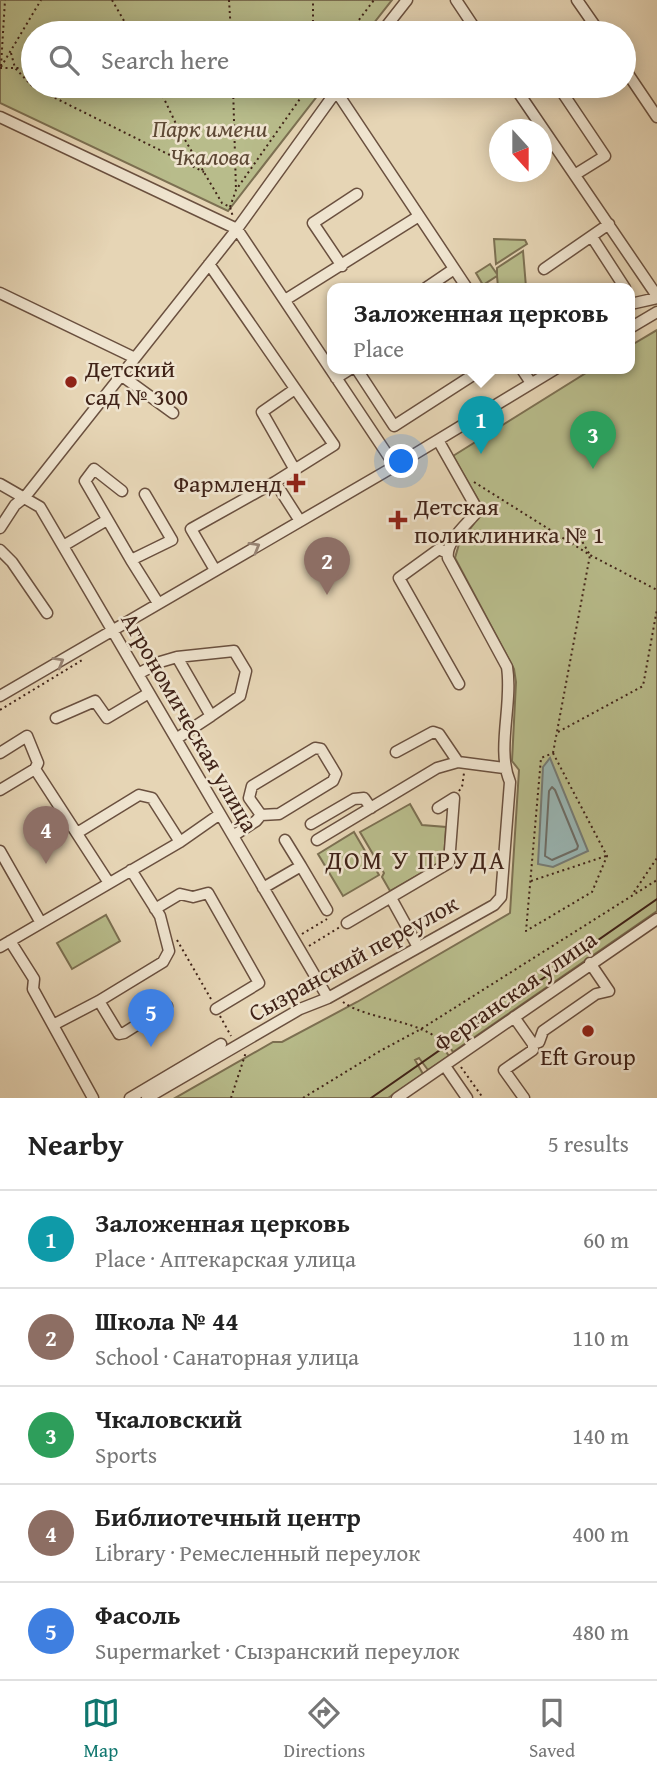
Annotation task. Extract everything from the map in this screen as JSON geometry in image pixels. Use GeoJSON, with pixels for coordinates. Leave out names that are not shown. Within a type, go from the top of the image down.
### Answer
{"type":"FeatureCollection","features":[{"type":"Feature","properties":{"kind":"street"},"geometry":{"type":"LineString","coordinates":[[390,21],[407,0]]}},
{"type":"Feature","properties":{"kind":"street"},"geometry":{"type":"LineString","coordinates":[[456,0],[470,21]]}},
{"type":"Feature","properties":{"kind":"street"},"geometry":{"type":"LineString","coordinates":[[577,0],[592,21]]}},
{"type":"Feature","properties":{"kind":"street"},"geometry":{"type":"LineString","coordinates":[[636,86],[657,117]]}},
{"type":"Feature","properties":{"kind":"street"},"geometry":{"type":"LineString","coordinates":[[0,528],[15,505],[25,497],[237,229],[332,98]]}},
{"type":"Feature","properties":{"kind":"street"},"geometry":{"type":"LineString","coordinates":[[344,98],[464,283]]}},
{"type":"Feature","properties":{"kind":"street"},"geometry":{"type":"LineString","coordinates":[[522,98],[657,297],[635,301]]}},
{"type":"Feature","properties":{"kind":"street"},"geometry":{"type":"LineString","coordinates":[[566,98],[605,156],[576,174]]}},
{"type":"Feature","properties":{"kind":"street"},"geometry":{"type":"LineString","coordinates":[[0,117],[237,229],[327,364]]}},
{"type":"Feature","properties":{"kind":"street"},"geometry":{"type":"LineString","coordinates":[[342,266],[313,223],[357,194]]}},
{"type":"Feature","properties":{"kind":"street"},"geometry":{"type":"LineString","coordinates":[[285,300],[419,216]]}},
{"type":"Feature","properties":{"kind":"street"},"geometry":{"type":"LineString","coordinates":[[544,269],[609,224]]}},
{"type":"Feature","properties":{"kind":"street"},"geometry":{"type":"LineString","coordinates":[[592,237],[622,283]]}},
{"type":"Feature","properties":{"kind":"street"},"geometry":{"type":"LineString","coordinates":[[209,264],[334,445],[191,529],[215,570]]}},
{"type":"Feature","properties":{"kind":"street"},"geometry":{"type":"LineString","coordinates":[[433,283],[454,269]]}},
{"type":"Feature","properties":{"kind":"street"},"geometry":{"type":"LineString","coordinates":[[0,293],[135,358]]}},
{"type":"Feature","properties":{"kind":"street"},"geometry":{"type":"LineString","coordinates":[[635,325],[657,312]]}},
{"type":"Feature","properties":{"kind":"street"},"geometry":{"type":"LineString","coordinates":[[333,374],[396,466]]}},
{"type":"Feature","properties":{"kind":"street"},"geometry":{"type":"LineString","coordinates":[[336,378],[343,374]]}},
{"type":"Feature","properties":{"kind":"street"},"geometry":{"type":"LineString","coordinates":[[358,374],[394,426],[475,374]]}},
{"type":"Feature","properties":{"kind":"street"},"geometry":{"type":"LineString","coordinates":[[525,374],[531,383]]}},
{"type":"Feature","properties":{"kind":"street"},"geometry":{"type":"LineString","coordinates":[[0,696],[396,466],[547,374]]}},
{"type":"Feature","properties":{"kind":"street"},"geometry":{"type":"LineString","coordinates":[[122,376],[173,413]]}},
{"type":"Feature","properties":{"kind":"street"},"geometry":{"type":"LineString","coordinates":[[295,390],[262,412],[295,470]]}},
{"type":"Feature","properties":{"kind":"street"},"geometry":{"type":"LineString","coordinates":[[438,440],[477,509],[449,545],[447,553]]}},
{"type":"Feature","properties":{"kind":"street"},"geometry":{"type":"LineString","coordinates":[[122,491],[94,469],[86,481],[158,603]]}},
{"type":"Feature","properties":{"kind":"street"},"geometry":{"type":"LineString","coordinates":[[275,482],[300,521]]}},
{"type":"Feature","properties":{"kind":"street","name":"Агрономическая улица"},"geometry":{"type":"LineString","coordinates":[[0,484],[40,507],[263,888],[331,996]]}},
{"type":"Feature","properties":{"kind":"street"},"geometry":{"type":"LineString","coordinates":[[131,560],[172,540],[145,494]]}},
{"type":"Feature","properties":{"kind":"street"},"geometry":{"type":"LineString","coordinates":[[63,546],[107,520]]}},
{"type":"Feature","properties":{"kind":"street"},"geometry":{"type":"LineString","coordinates":[[0,550],[12,562],[47,613]]}},
{"type":"Feature","properties":{"kind":"street"},"geometry":{"type":"LineString","coordinates":[[317,841],[437,768],[461,763],[505,768],[509,684],[507,667],[447,553],[439,550],[399,578],[459,684]]}},
{"type":"Feature","properties":{"kind":"street"},"geometry":{"type":"LineString","coordinates":[[138,674],[160,662],[177,657],[234,651],[246,671],[240,696],[176,739]]}},
{"type":"Feature","properties":{"kind":"street"},"geometry":{"type":"LineString","coordinates":[[177,657],[211,716]]}},
{"type":"Feature","properties":{"kind":"street"},"geometry":{"type":"LineString","coordinates":[[56,718],[95,701],[107,718],[149,693]]}},
{"type":"Feature","properties":{"kind":"street"},"geometry":{"type":"LineString","coordinates":[[396,752],[433,732],[439,734],[461,763]]}},
{"type":"Feature","properties":{"kind":"street"},"geometry":{"type":"LineString","coordinates":[[0,753],[27,736],[38,763],[35,769],[0,790]]}},
{"type":"Feature","properties":{"kind":"street"},"geometry":{"type":"LineString","coordinates":[[233,836],[261,815],[279,814],[333,781],[336,774],[321,749],[315,748],[252,786],[249,798],[261,815]]}},
{"type":"Feature","properties":{"kind":"street","name":"Сызранский переулок"},"geometry":{"type":"LineString","coordinates":[[147,1098],[300,1009],[331,996],[494,905],[501,897],[510,782],[505,768]]}},
{"type":"Feature","properties":{"kind":"street"},"geometry":{"type":"LineString","coordinates":[[35,769],[109,883]]}},
{"type":"Feature","properties":{"kind":"street"},"geometry":{"type":"LineString","coordinates":[[77,833],[139,795],[152,798],[180,842]]}},
{"type":"Feature","properties":{"kind":"street"},"geometry":{"type":"LineString","coordinates":[[311,824],[354,799],[364,798],[371,808]]}},
{"type":"Feature","properties":{"kind":"street"},"geometry":{"type":"LineString","coordinates":[[438,808],[454,798]]}},
{"type":"Feature","properties":{"kind":"street"},"geometry":{"type":"LineString","coordinates":[[347,923],[449,863],[454,798]]}},
{"type":"Feature","properties":{"kind":"street"},"geometry":{"type":"LineString","coordinates":[[93,1098],[33,989],[34,979],[5,944],[180,842],[220,814]]}},
{"type":"Feature","properties":{"kind":"street"},"geometry":{"type":"LineString","coordinates":[[285,840],[327,910]]}},
{"type":"Feature","properties":{"kind":"street"},"geometry":{"type":"LineString","coordinates":[[1,856],[41,923]]}},
{"type":"Feature","properties":{"kind":"street"},"geometry":{"type":"LineString","coordinates":[[263,888],[301,866]]}},
{"type":"Feature","properties":{"kind":"street"},"geometry":{"type":"LineString","coordinates":[[53,1025],[99,1001],[163,962],[167,956],[169,951],[160,916],[131,870]]}},
{"type":"Feature","properties":{"kind":"street"},"geometry":{"type":"LineString","coordinates":[[155,909],[180,894],[193,897],[208,893],[259,983],[216,1009]]}},
{"type":"Feature","properties":{"kind":"street"},"geometry":{"type":"LineString","coordinates":[[391,898],[418,947]]}},
{"type":"Feature","properties":{"kind":"street","name":"Ферганская улица"},"geometry":{"type":"LineString","coordinates":[[397,1098],[657,919]]}},
{"type":"Feature","properties":{"kind":"street"},"geometry":{"type":"LineString","coordinates":[[533,1044],[539,1042],[543,1031],[554,1023],[596,994],[609,991],[590,963]]}},
{"type":"Feature","properties":{"kind":"street"},"geometry":{"type":"LineString","coordinates":[[99,1001],[119,1034],[167,1006]]}},
{"type":"Feature","properties":{"kind":"street"},"geometry":{"type":"LineString","coordinates":[[514,1017],[533,1044],[533,1050],[504,1070],[524,1098]]}},
{"type":"Feature","properties":{"kind":"street"},"geometry":{"type":"LineString","coordinates":[[130,1098],[221,1044]]}},
{"type":"Feature","properties":{"kind":"street"},"geometry":{"type":"LineString","coordinates":[[445,1066],[467,1098]]}},
{"type":"Feature","properties":{"kind":"path"},"geometry":{"type":"LineString","coordinates":[[1,68],[5,0]]}},
{"type":"Feature","properties":{"kind":"path"},"geometry":{"type":"LineString","coordinates":[[29,21],[41,0]]}},
{"type":"Feature","properties":{"kind":"path"},"geometry":{"type":"LineString","coordinates":[[112,0],[124,21]]}},
{"type":"Feature","properties":{"kind":"path"},"geometry":{"type":"LineString","coordinates":[[229,0],[230,21]]}},
{"type":"Feature","properties":{"kind":"path"},"geometry":{"type":"LineString","coordinates":[[313,0],[313,21]]}},
{"type":"Feature","properties":{"kind":"path"},"geometry":{"type":"LineString","coordinates":[[358,21],[374,0]]}},
{"type":"Feature","properties":{"kind":"path"},"geometry":{"type":"LineString","coordinates":[[1,68],[21,35]]}},
{"type":"Feature","properties":{"kind":"path"},"geometry":{"type":"LineString","coordinates":[[11,53],[15,68],[21,74]]}},
{"type":"Feature","properties":{"kind":"path"},"geometry":{"type":"LineString","coordinates":[[1,68],[21,68]]}},
{"type":"Feature","properties":{"kind":"path"},"geometry":{"type":"LineString","coordinates":[[55,98],[204,172]]}},
{"type":"Feature","properties":{"kind":"path"},"geometry":{"type":"LineString","coordinates":[[164,98],[222,203],[230,207]]}},
{"type":"Feature","properties":{"kind":"path"},"geometry":{"type":"LineString","coordinates":[[233,98],[236,190]]}},
{"type":"Feature","properties":{"kind":"path"},"geometry":{"type":"LineString","coordinates":[[237,229],[230,207],[236,190],[301,98]]}},
{"type":"Feature","properties":{"kind":"path"},"geometry":{"type":"LineString","coordinates":[[454,469],[590,555],[657,590]]}},
{"type":"Feature","properties":{"kind":"path"},"geometry":{"type":"LineString","coordinates":[[579,536],[590,555],[553,752],[607,856]]}},
{"type":"Feature","properties":{"kind":"path"},"geometry":{"type":"LineString","coordinates":[[557,733],[643,686],[657,610]]}},
{"type":"Feature","properties":{"kind":"path"},"geometry":{"type":"LineString","coordinates":[[0,710],[85,659]]}},
{"type":"Feature","properties":{"kind":"path"},"geometry":{"type":"LineString","coordinates":[[553,752],[541,758],[526,931],[592,892],[607,856]]}},
{"type":"Feature","properties":{"kind":"path"},"geometry":{"type":"LineString","coordinates":[[454,798],[462,787],[461,763]]}},
{"type":"Feature","properties":{"kind":"path"},"geometry":{"type":"LineString","coordinates":[[530,882],[607,856]]}},
{"type":"Feature","properties":{"kind":"path"},"geometry":{"type":"LineString","coordinates":[[634,893],[657,858]]}},
{"type":"Feature","properties":{"kind":"path"},"geometry":{"type":"LineString","coordinates":[[303,1098],[421,1029],[657,880]]}},
{"type":"Feature","properties":{"kind":"path"},"geometry":{"type":"LineString","coordinates":[[301,934],[327,919],[327,910]]}},
{"type":"Feature","properties":{"kind":"path"},"geometry":{"type":"LineString","coordinates":[[308,946],[347,923]]}},
{"type":"Feature","properties":{"kind":"path"},"geometry":{"type":"LineString","coordinates":[[174,936],[236,1046]]}},
{"type":"Feature","properties":{"kind":"path"},"geometry":{"type":"LineString","coordinates":[[331,996],[345,1005],[421,1029],[446,1045],[483,1098]]}},
{"type":"Feature","properties":{"kind":"path"},"geometry":{"type":"LineString","coordinates":[[231,1098],[251,1037]]}},
{"type":"Feature","properties":{"kind":"green space","name":"Парк имени Чкалова"},"geometry":{"type":"Polygon","coordinates":[[[0,0],[392,0],[375,21],[21,21],[21,98],[316,98],[228,211],[0,103],[0,0]]]}},
{"type":"Feature","properties":{"kind":"green space"},"geometry":{"type":"Polygon","coordinates":[[[494,239],[525,240],[527,244],[496,264],[494,239]]]}},
{"type":"Feature","properties":{"kind":"green space"},"geometry":{"type":"Polygon","coordinates":[[[523,251],[526,283],[498,283],[497,276],[482,283],[476,273],[490,264],[497,274],[497,268],[523,251]]]}},
{"type":"Feature","properties":{"kind":"green space"},"geometry":{"type":"Polygon","coordinates":[[[657,330],[657,911],[453,1052],[445,1040],[440,1043],[449,1056],[428,1070],[419,1058],[415,1060],[423,1074],[388,1098],[175,1098],[273,1042],[282,1042],[357,1002],[510,913],[519,770],[512,761],[516,682],[514,669],[455,558],[459,544],[484,510],[453,456],[584,374],[635,374],[635,343],[657,330]]]}},
{"type":"Feature","properties":{"kind":"green space"},"geometry":{"type":"Polygon","coordinates":[[[410,804],[422,825],[446,827],[444,860],[390,891],[382,877],[384,873],[360,832],[410,804]]]}},
{"type":"Feature","properties":{"kind":"green space"},"geometry":{"type":"Polygon","coordinates":[[[354,832],[379,875],[343,896],[318,854],[354,832]]]}},
{"type":"Feature","properties":{"kind":"green space"},"geometry":{"type":"Polygon","coordinates":[[[106,915],[120,941],[72,969],[57,943],[106,915]]]}},
{"type":"Feature","properties":{"kind":"water"},"geometry":{"type":"Polygon","coordinates":[[[550,758],[588,851],[553,867],[538,864],[543,767],[550,758]]]}},
{"type":"Feature","properties":{"kind":"tram line"},"geometry":{"type":"LineString","coordinates":[[371,1098],[657,899]]}},
{"type":"Feature","properties":{"kind":"place","name":"Детский сад № 300"},"geometry":{"type":"Point","coordinates":[71,382]}},
{"type":"Feature","properties":{"kind":"place","name":"Заложенная церковь"},"geometry":{"type":"Point","coordinates":[481,454]}},
{"type":"Feature","properties":{"kind":"place","name":"Чкаловский"},"geometry":{"type":"Point","coordinates":[593,469]}},
{"type":"Feature","properties":{"kind":"place","name":"Фармленд"},"geometry":{"type":"Point","coordinates":[296,483]}},
{"type":"Feature","properties":{"kind":"place","name":"Детская поликлиника № 1"},"geometry":{"type":"Point","coordinates":[398,520]}},
{"type":"Feature","properties":{"kind":"place","name":"Школа № 44"},"geometry":{"type":"Point","coordinates":[327,595]}},
{"type":"Feature","properties":{"kind":"place","name":"Библиотечный центр"},"geometry":{"type":"Point","coordinates":[46,864]}},
{"type":"Feature","properties":{"kind":"place","name":"Eft Group"},"geometry":{"type":"Point","coordinates":[588,1031]}},
{"type":"Feature","properties":{"kind":"place","name":"Фасоль"},"geometry":{"type":"Point","coordinates":[151,1047]}},
{"type":"Feature","properties":{"kind":"district","name":"ДОМ У ПРУДА"},"geometry":{"type":"Point","coordinates":[416,859]}}]}
